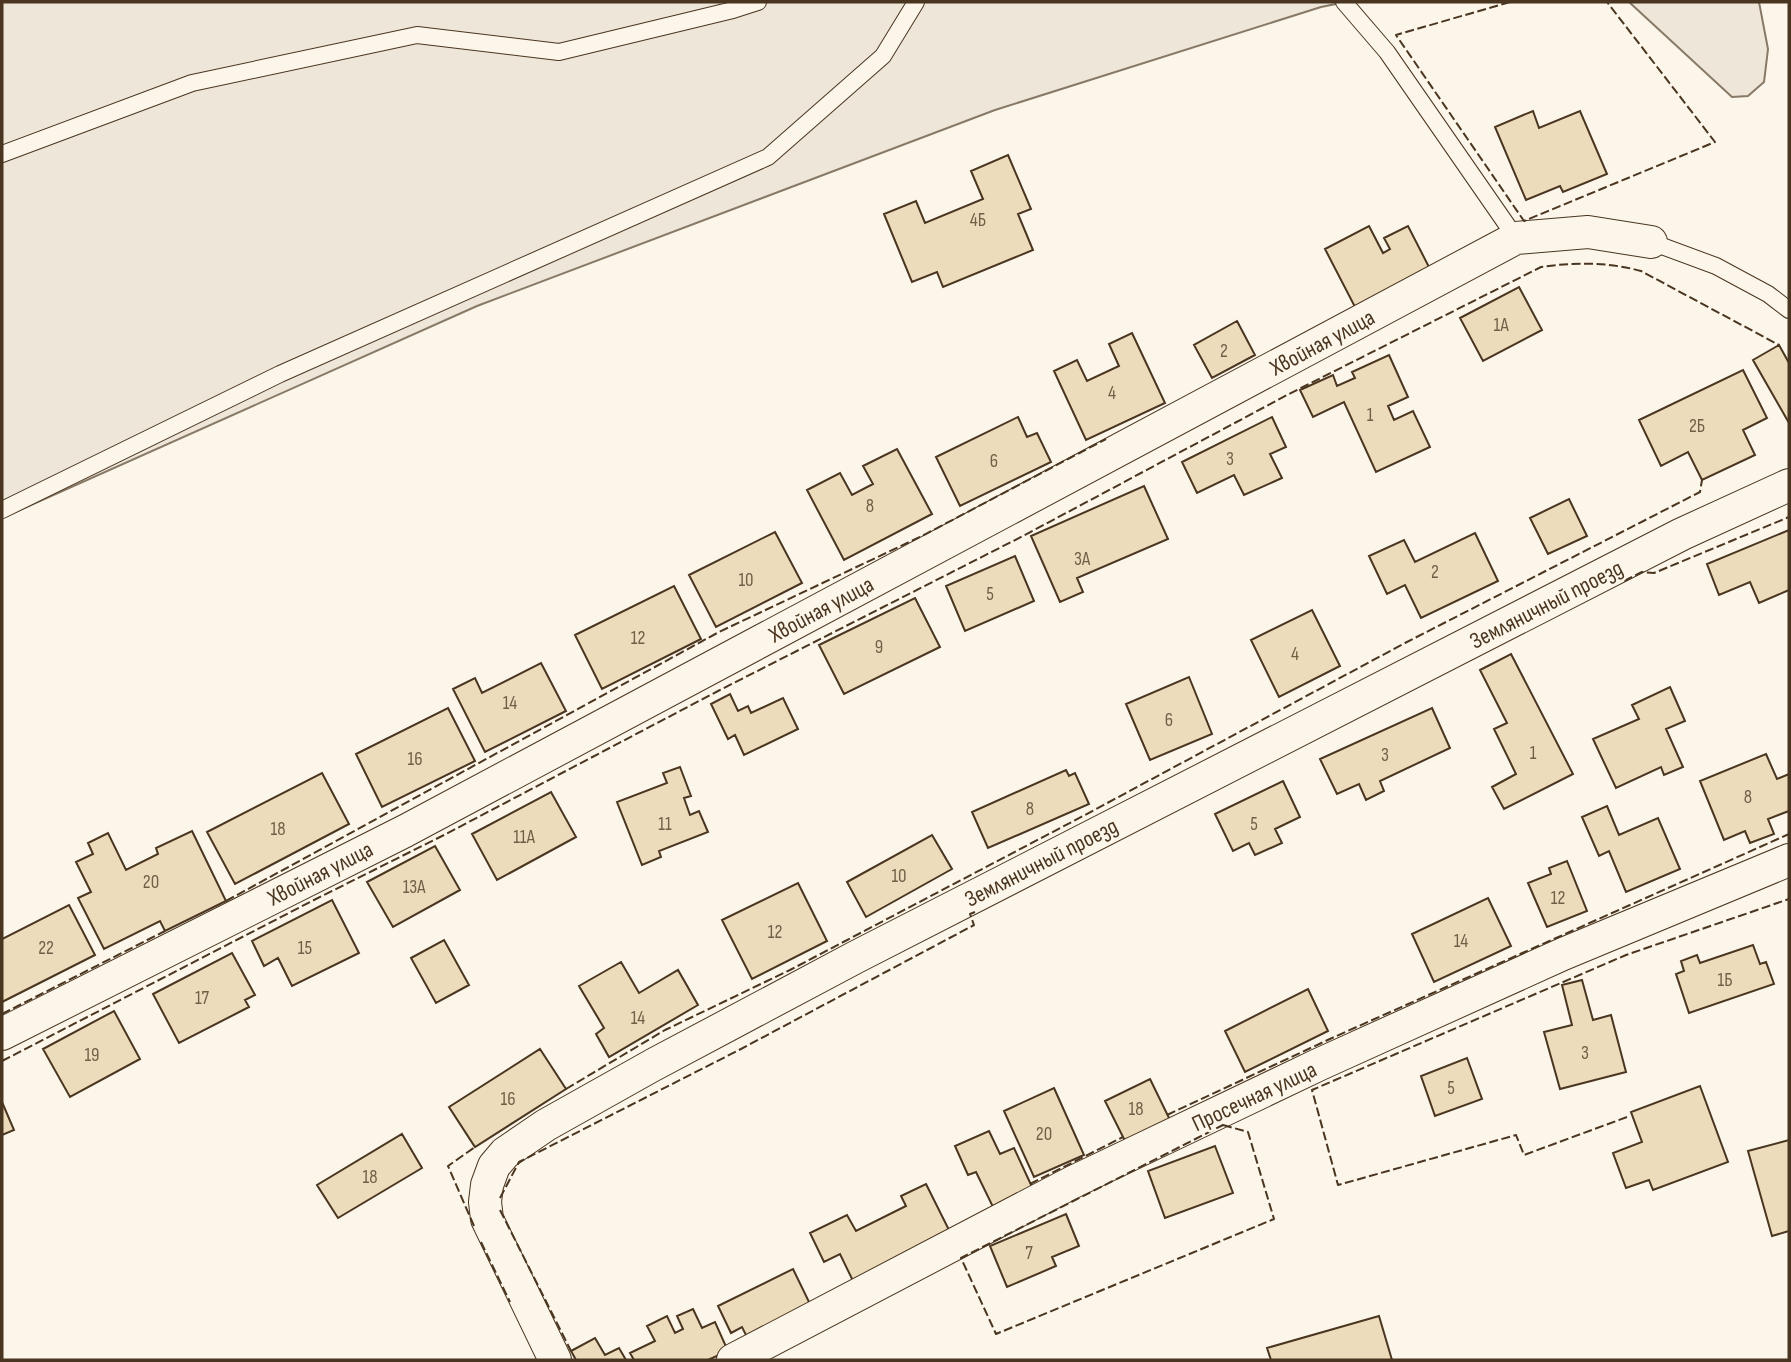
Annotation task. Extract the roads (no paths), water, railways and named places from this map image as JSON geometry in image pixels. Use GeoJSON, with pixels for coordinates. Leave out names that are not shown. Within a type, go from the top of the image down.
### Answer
{"type":"FeatureCollection","features":[{"type":"Feature","properties":{"kind":"street","name":"Хвойная улица"},"geometry":{"type":"LineString","coordinates":[[2,1034],[417,824],[1516,239],[1588,232],[1651,242]]}},
{"type":"Feature","properties":{"kind":"street","name":"Земляничный проезд"},"geometry":{"type":"LineString","coordinates":[[555,1360],[487,1219],[487,1185],[494,1166],[505,1153],[547,1125],[641,1071],[856,957],[1682,534],[1789,485]]}},
{"type":"Feature","properties":{"kind":"street","name":"Просечная улица"},"geometry":{"type":"LineString","coordinates":[[733,1360],[1073,1182],[1320,1064],[1563,954],[1789,860]]}},
{"type":"Feature","properties":{"kind":"lane"},"geometry":{"type":"LineString","coordinates":[[2,153],[192,83],[417,36],[559,52],[758,2]]}},
{"type":"Feature","properties":{"kind":"lane"},"geometry":{"type":"LineString","coordinates":[[2,510],[280,374],[768,157],[883,56],[916,2]]}},
{"type":"Feature","properties":{"kind":"lane"},"geometry":{"type":"LineString","coordinates":[[1344,2],[1387,52],[1516,239]]}},
{"type":"Feature","properties":{"kind":"lane"},"geometry":{"type":"LineString","coordinates":[[1651,242],[1716,266],[1768,294],[1789,310]]}}]}
